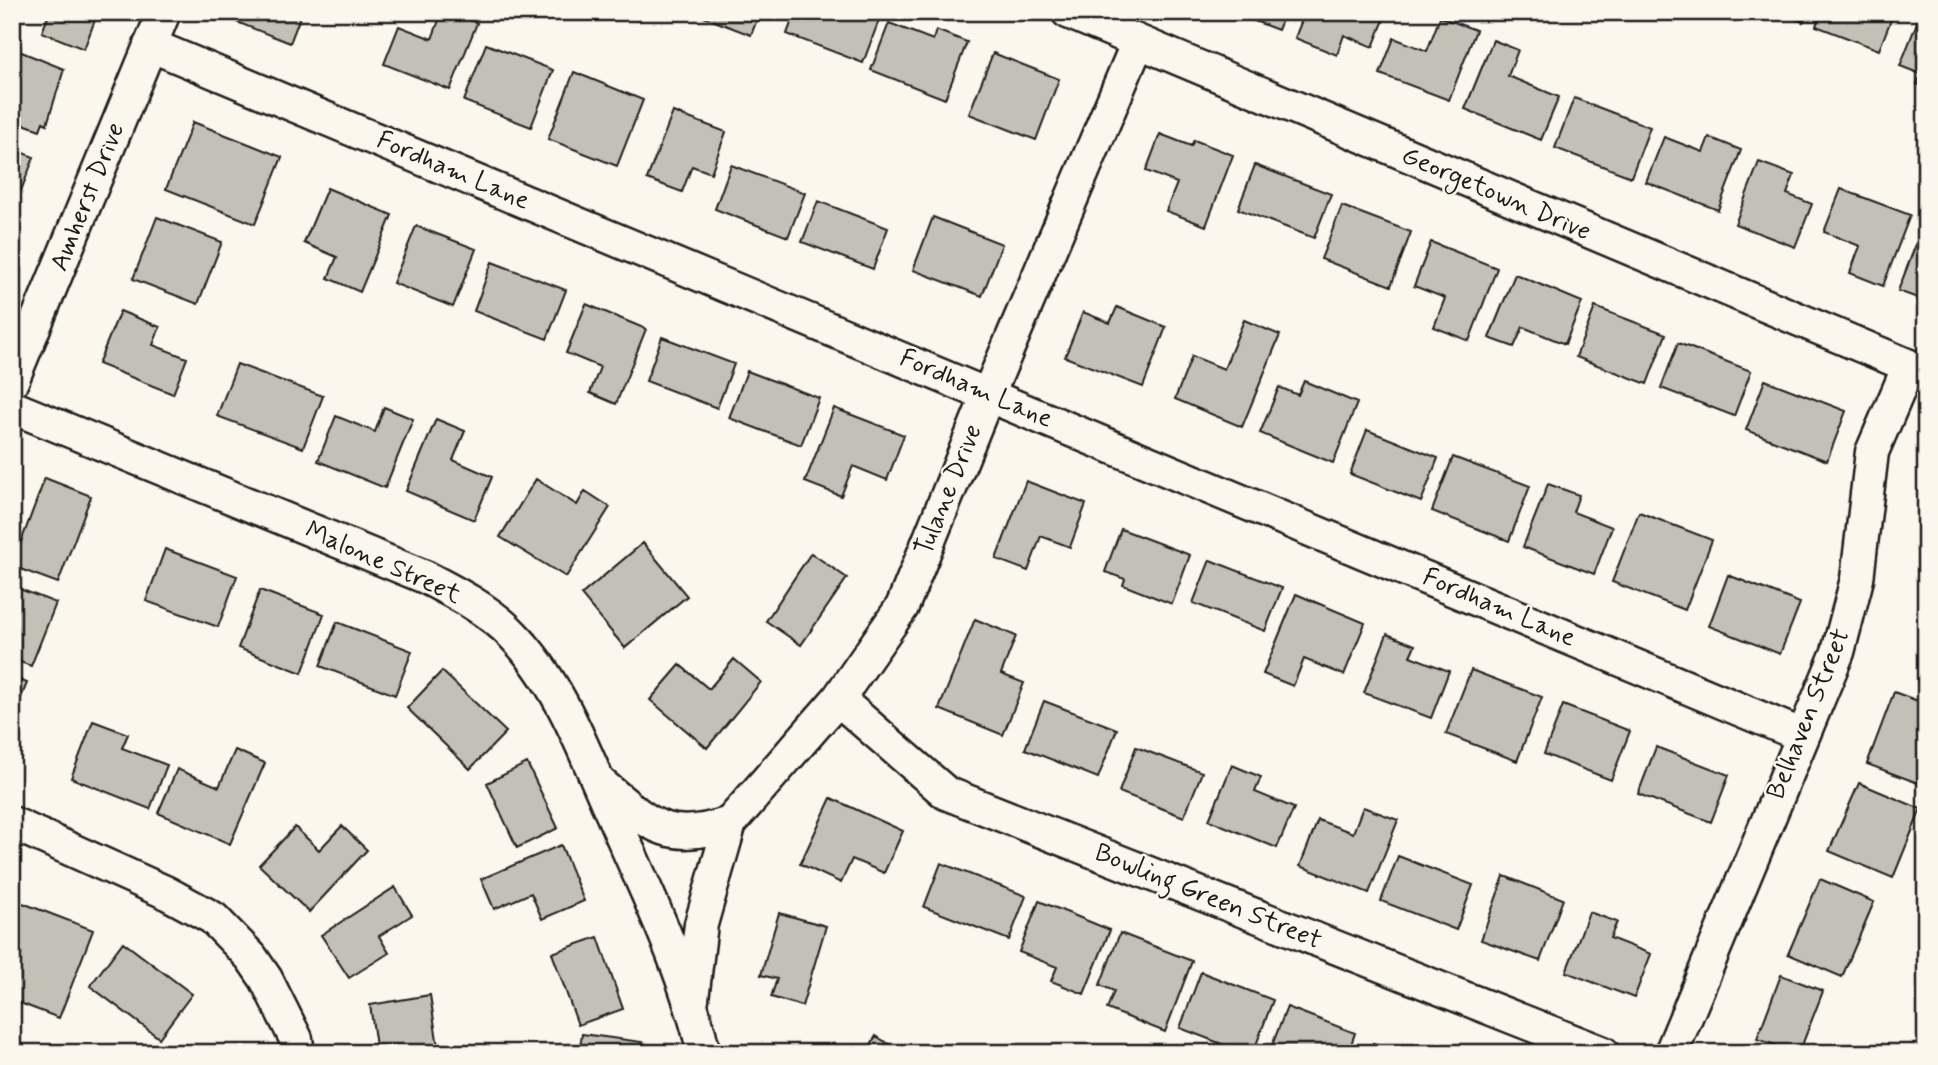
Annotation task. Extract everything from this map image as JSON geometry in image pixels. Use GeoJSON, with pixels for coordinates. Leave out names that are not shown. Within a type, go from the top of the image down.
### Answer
{"type":"FeatureCollection","features":[{"type":"Feature","properties":{"kind":"street","name":"Amherst Drive"},"geometry":{"type":"LineString","coordinates":[[12,381],[164,12]]}},
{"type":"Feature","properties":{"kind":"street","name":"Georgetown Drive"},"geometry":{"type":"LineString","coordinates":[[1068,12],[1917,369]]}},
{"type":"Feature","properties":{"kind":"street","name":"Tulane Drive"},"geometry":{"type":"LineString","coordinates":[[692,999],[701,924],[730,823],[838,699],[902,607],[988,395],[1138,42]]}},
{"type":"Feature","properties":{"kind":"street","name":"Fordham Lane"},"geometry":{"type":"LineString","coordinates":[[150,45],[1801,735]]}},
{"type":"Feature","properties":{"kind":"street","name":"Belhaven Street"},"geometry":{"type":"LineString","coordinates":[[1671,1053],[1801,735],[1838,652],[1857,579],[1872,452],[1917,369]]}},
{"type":"Feature","properties":{"kind":"street","name":"Malone Street"},"geometry":{"type":"LineString","coordinates":[[12,407],[425,577],[457,593],[513,635],[536,664],[571,722],[692,999],[704,1053]]}},
{"type":"Feature","properties":{"kind":"street","name":"Bowling Green Street"},"geometry":{"type":"LineString","coordinates":[[838,699],[946,793],[1603,1053]]}},
{"type":"Feature","properties":{"kind":"street"},"geometry":{"type":"LineString","coordinates":[[597,781],[665,831],[699,834],[730,823]]}},
{"type":"Feature","properties":{"kind":"street"},"geometry":{"type":"LineString","coordinates":[[12,823],[165,892],[213,918],[251,957],[266,979],[296,1039],[298,1053]]}},
{"type":"Feature","properties":{"kind":"building"},"geometry":{"type":"Polygon","coordinates":[[[50,12],[98,12],[84,49],[42,32],[50,12]]]}},
{"type":"Feature","properties":{"kind":"building"},"geometry":{"type":"Polygon","coordinates":[[[237,12],[302,12],[290,43],[234,21],[237,12]]]}},
{"type":"Feature","properties":{"kind":"building"},"geometry":{"type":"Polygon","coordinates":[[[442,12],[451,12],[477,23],[450,90],[384,64],[399,26],[432,39],[442,12]]]}},
{"type":"Feature","properties":{"kind":"building"},"geometry":{"type":"Polygon","coordinates":[[[702,12],[760,12],[751,35],[701,16],[702,12]]]}},
{"type":"Feature","properties":{"kind":"building"},"geometry":{"type":"Polygon","coordinates":[[[795,12],[882,12],[863,63],[787,34],[795,12]]]}},
{"type":"Feature","properties":{"kind":"building"},"geometry":{"type":"Polygon","coordinates":[[[1231,12],[1285,12],[1278,30],[1231,12]]]}},
{"type":"Feature","properties":{"kind":"building"},"geometry":{"type":"Polygon","coordinates":[[[1305,12],[1387,12],[1373,47],[1344,35],[1337,55],[1295,38],[1305,12]]]}},
{"type":"Feature","properties":{"kind":"building"},"geometry":{"type":"Polygon","coordinates":[[[1777,12],[1807,12],[1803,22],[1777,12]]]}},
{"type":"Feature","properties":{"kind":"building"},"geometry":{"type":"Polygon","coordinates":[[[1821,12],[1894,12],[1879,50],[1816,26],[1821,12]]]}},
{"type":"Feature","properties":{"kind":"building"},"geometry":{"type":"Polygon","coordinates":[[[1920,15],[1926,18],[1926,88],[1917,84],[1921,74],[1900,66],[1920,15]]]}},
{"type":"Feature","properties":{"kind":"building"},"geometry":{"type":"Polygon","coordinates":[[[1440,17],[1476,30],[1449,100],[1380,74],[1394,38],[1427,51],[1440,17]]]}},
{"type":"Feature","properties":{"kind":"building"},"geometry":{"type":"Polygon","coordinates":[[[889,23],[933,40],[936,30],[967,42],[945,99],[871,70],[889,23]]]}},
{"type":"Feature","properties":{"kind":"building"},"geometry":{"type":"Polygon","coordinates":[[[1493,40],[1518,50],[1508,76],[1559,97],[1541,140],[1465,109],[1493,40]]]}},
{"type":"Feature","properties":{"kind":"building"},"geometry":{"type":"Polygon","coordinates":[[[486,44],[553,70],[531,127],[464,101],[486,44]]]}},
{"type":"Feature","properties":{"kind":"building"},"geometry":{"type":"Polygon","coordinates":[[[19,51],[64,69],[47,124],[43,122],[40,130],[12,120],[12,61],[15,62],[19,51]]]}},
{"type":"Feature","properties":{"kind":"building"},"geometry":{"type":"Polygon","coordinates":[[[993,53],[1059,79],[1036,140],[969,114],[993,53]]]}},
{"type":"Feature","properties":{"kind":"building"},"geometry":{"type":"Polygon","coordinates":[[[574,72],[643,100],[617,166],[548,139],[574,72]]]}},
{"type":"Feature","properties":{"kind":"building"},"geometry":{"type":"Polygon","coordinates":[[[1574,98],[1650,127],[1631,177],[1555,148],[1574,98]]]}},
{"type":"Feature","properties":{"kind":"building"},"geometry":{"type":"Polygon","coordinates":[[[673,112],[726,132],[711,173],[692,166],[682,192],[647,179],[673,112]]]}},
{"type":"Feature","properties":{"kind":"building"},"geometry":{"type":"Polygon","coordinates":[[[193,122],[282,157],[255,224],[166,189],[193,122]]]}},
{"type":"Feature","properties":{"kind":"building"},"geometry":{"type":"Polygon","coordinates":[[[1160,134],[1191,146],[1194,140],[1233,155],[1206,226],[1166,211],[1177,183],[1146,171],[1160,134]]]}},
{"type":"Feature","properties":{"kind":"building"},"geometry":{"type":"Polygon","coordinates":[[[1664,137],[1703,152],[1709,137],[1741,150],[1718,210],[1646,182],[1664,137]]]}},
{"type":"Feature","properties":{"kind":"building"},"geometry":{"type":"Polygon","coordinates":[[[12,149],[34,157],[12,214],[12,149]]]}},
{"type":"Feature","properties":{"kind":"building"},"geometry":{"type":"Polygon","coordinates":[[[1759,162],[1794,175],[1787,194],[1812,204],[1795,247],[1735,224],[1759,162]]]}},
{"type":"Feature","properties":{"kind":"building"},"geometry":{"type":"Polygon","coordinates":[[[731,165],[805,193],[788,237],[715,209],[731,165]]]}},
{"type":"Feature","properties":{"kind":"building"},"geometry":{"type":"Polygon","coordinates":[[[1255,165],[1331,194],[1314,238],[1238,209],[1255,165]]]}},
{"type":"Feature","properties":{"kind":"building"},"geometry":{"type":"Polygon","coordinates":[[[327,188],[392,215],[360,292],[328,278],[337,257],[304,243],[327,188]]]}},
{"type":"Feature","properties":{"kind":"building"},"geometry":{"type":"Polygon","coordinates":[[[1841,189],[1910,215],[1883,286],[1850,273],[1860,246],[1824,232],[1841,189]]]}},
{"type":"Feature","properties":{"kind":"building"},"geometry":{"type":"Polygon","coordinates":[[[818,201],[888,228],[873,269],[802,242],[818,201]]]}},
{"type":"Feature","properties":{"kind":"building"},"geometry":{"type":"Polygon","coordinates":[[[1342,206],[1411,232],[1391,286],[1321,259],[1342,206]]]}},
{"type":"Feature","properties":{"kind":"building"},"geometry":{"type":"Polygon","coordinates":[[[157,217],[222,242],[198,304],[133,279],[157,217]]]}},
{"type":"Feature","properties":{"kind":"building"},"geometry":{"type":"Polygon","coordinates":[[[933,217],[1002,244],[982,296],[913,270],[933,217]]]}},
{"type":"Feature","properties":{"kind":"building"},"geometry":{"type":"Polygon","coordinates":[[[416,226],[476,249],[453,307],[393,283],[416,226]]]}},
{"type":"Feature","properties":{"kind":"building"},"geometry":{"type":"Polygon","coordinates":[[[1923,226],[1926,227],[1926,301],[1898,291],[1923,226]]]}},
{"type":"Feature","properties":{"kind":"building"},"geometry":{"type":"Polygon","coordinates":[[[1431,242],[1497,268],[1469,341],[1434,327],[1445,298],[1414,286],[1431,242]]]}},
{"type":"Feature","properties":{"kind":"building"},"geometry":{"type":"Polygon","coordinates":[[[492,262],[566,290],[547,339],[474,311],[492,262]]]}},
{"type":"Feature","properties":{"kind":"building"},"geometry":{"type":"Polygon","coordinates":[[[1515,274],[1582,302],[1565,344],[1523,327],[1514,347],[1489,338],[1515,274]]]}},
{"type":"Feature","properties":{"kind":"building"},"geometry":{"type":"Polygon","coordinates":[[[586,304],[646,329],[616,404],[590,393],[600,367],[566,353],[586,304]]]}},
{"type":"Feature","properties":{"kind":"building"},"geometry":{"type":"Polygon","coordinates":[[[1117,307],[1166,327],[1143,387],[1065,357],[1083,312],[1110,323],[1117,307]]]}},
{"type":"Feature","properties":{"kind":"building"},"geometry":{"type":"Polygon","coordinates":[[[1595,307],[1666,334],[1647,384],[1576,357],[1595,307]]]}},
{"type":"Feature","properties":{"kind":"building"},"geometry":{"type":"Polygon","coordinates":[[[120,311],[160,327],[153,345],[187,358],[173,394],[98,364],[120,311]]]}},
{"type":"Feature","properties":{"kind":"building"},"geometry":{"type":"Polygon","coordinates":[[[1244,320],[1280,335],[1242,427],[1175,399],[1192,356],[1224,369],[1244,320]]]}},
{"type":"Feature","properties":{"kind":"building"},"geometry":{"type":"Polygon","coordinates":[[[662,337],[734,364],[717,408],[646,381],[662,337]]]}},
{"type":"Feature","properties":{"kind":"building"},"geometry":{"type":"Polygon","coordinates":[[[1678,343],[1751,371],[1734,416],[1661,388],[1678,343]]]}},
{"type":"Feature","properties":{"kind":"building"},"geometry":{"type":"Polygon","coordinates":[[[237,364],[323,396],[303,448],[217,416],[237,364]]]}},
{"type":"Feature","properties":{"kind":"building"},"geometry":{"type":"Polygon","coordinates":[[[747,371],[819,398],[801,445],[729,418],[747,371]]]}},
{"type":"Feature","properties":{"kind":"building"},"geometry":{"type":"Polygon","coordinates":[[[1765,380],[1846,411],[1827,461],[1746,430],[1765,380]]]}},
{"type":"Feature","properties":{"kind":"building"},"geometry":{"type":"Polygon","coordinates":[[[1304,381],[1357,403],[1333,463],[1260,433],[1279,387],[1298,395],[1304,381]]]}},
{"type":"Feature","properties":{"kind":"building"},"geometry":{"type":"Polygon","coordinates":[[[384,407],[413,419],[385,488],[318,461],[336,416],[375,432],[384,407]]]}},
{"type":"Feature","properties":{"kind":"building"},"geometry":{"type":"Polygon","coordinates":[[[834,408],[904,435],[887,480],[853,466],[841,496],[805,482],[834,408]]]}},
{"type":"Feature","properties":{"kind":"building"},"geometry":{"type":"Polygon","coordinates":[[[436,419],[465,431],[453,460],[492,477],[474,520],[406,491],[436,419]]]}},
{"type":"Feature","properties":{"kind":"building"},"geometry":{"type":"Polygon","coordinates":[[[1367,430],[1438,458],[1421,502],[1350,474],[1367,430]]]}},
{"type":"Feature","properties":{"kind":"building"},"geometry":{"type":"Polygon","coordinates":[[[1453,457],[1530,486],[1509,541],[1432,511],[1453,457]]]}},
{"type":"Feature","properties":{"kind":"building"},"geometry":{"type":"Polygon","coordinates":[[[45,478],[91,496],[58,583],[12,566],[45,478]]]}},
{"type":"Feature","properties":{"kind":"building"},"geometry":{"type":"Polygon","coordinates":[[[536,479],[577,505],[585,491],[610,507],[566,577],[500,537],[536,479]]]}},
{"type":"Feature","properties":{"kind":"building"},"geometry":{"type":"Polygon","coordinates":[[[1026,481],[1086,504],[1070,547],[1041,536],[1028,571],[996,559],[1026,481]]]}},
{"type":"Feature","properties":{"kind":"building"},"geometry":{"type":"Polygon","coordinates":[[[1548,484],[1579,495],[1573,512],[1612,527],[1594,574],[1523,547],[1548,484]]]}},
{"type":"Feature","properties":{"kind":"building"},"geometry":{"type":"Polygon","coordinates":[[[1639,512],[1712,540],[1685,610],[1612,582],[1639,512]]]}},
{"type":"Feature","properties":{"kind":"building"},"geometry":{"type":"Polygon","coordinates":[[[1121,529],[1190,555],[1172,604],[1123,585],[1125,579],[1105,572],[1121,529]]]}},
{"type":"Feature","properties":{"kind":"building"},"geometry":{"type":"Polygon","coordinates":[[[643,543],[687,596],[625,648],[581,595],[643,543]]]}},
{"type":"Feature","properties":{"kind":"building"},"geometry":{"type":"Polygon","coordinates":[[[165,549],[237,576],[218,627],[146,601],[165,549]]]}},
{"type":"Feature","properties":{"kind":"building"},"geometry":{"type":"Polygon","coordinates":[[[811,553],[847,578],[801,645],[766,621],[811,553]]]}},
{"type":"Feature","properties":{"kind":"building"},"geometry":{"type":"Polygon","coordinates":[[[1210,560],[1282,588],[1265,631],[1193,603],[1210,560]]]}},
{"type":"Feature","properties":{"kind":"building"},"geometry":{"type":"Polygon","coordinates":[[[1728,575],[1800,603],[1780,654],[1709,626],[1728,575]]]}},
{"type":"Feature","properties":{"kind":"building"},"geometry":{"type":"Polygon","coordinates":[[[12,586],[56,603],[31,666],[12,659],[12,586]]]}},
{"type":"Feature","properties":{"kind":"building"},"geometry":{"type":"Polygon","coordinates":[[[260,590],[324,614],[302,673],[238,648],[260,590]]]}},
{"type":"Feature","properties":{"kind":"building"},"geometry":{"type":"Polygon","coordinates":[[[1296,594],[1365,623],[1344,675],[1304,659],[1293,686],[1263,674],[1296,594]]]}},
{"type":"Feature","properties":{"kind":"building"},"geometry":{"type":"Polygon","coordinates":[[[975,619],[1016,636],[1001,674],[1024,683],[1003,735],[939,709],[975,619]]]}},
{"type":"Feature","properties":{"kind":"building"},"geometry":{"type":"Polygon","coordinates":[[[337,622],[412,651],[395,695],[320,666],[337,622]]]}},
{"type":"Feature","properties":{"kind":"building"},"geometry":{"type":"Polygon","coordinates":[[[1387,634],[1415,645],[1410,656],[1449,671],[1431,718],[1364,693],[1387,634]]]}},
{"type":"Feature","properties":{"kind":"building"},"geometry":{"type":"Polygon","coordinates":[[[734,659],[761,682],[707,748],[650,700],[680,665],[709,689],[734,659]]]}},
{"type":"Feature","properties":{"kind":"building"},"geometry":{"type":"Polygon","coordinates":[[[1471,670],[1542,697],[1517,761],[1446,734],[1471,670]]]}},
{"type":"Feature","properties":{"kind":"building"},"geometry":{"type":"Polygon","coordinates":[[[442,671],[506,732],[470,769],[407,708],[442,671]]]}},
{"type":"Feature","properties":{"kind":"building"},"geometry":{"type":"Polygon","coordinates":[[[12,677],[27,683],[13,717],[12,717],[12,677]]]}},
{"type":"Feature","properties":{"kind":"building"},"geometry":{"type":"Polygon","coordinates":[[[1894,692],[1926,704],[1926,786],[1867,764],[1894,692]]]}},
{"type":"Feature","properties":{"kind":"building"},"geometry":{"type":"Polygon","coordinates":[[[1044,701],[1117,729],[1098,778],[1025,749],[1044,701]]]}},
{"type":"Feature","properties":{"kind":"building"},"geometry":{"type":"Polygon","coordinates":[[[1563,705],[1630,731],[1611,780],[1544,754],[1563,705]]]}},
{"type":"Feature","properties":{"kind":"building"},"geometry":{"type":"Polygon","coordinates":[[[93,721],[128,734],[122,748],[167,765],[150,809],[71,778],[93,721]]]}},
{"type":"Feature","properties":{"kind":"building"},"geometry":{"type":"Polygon","coordinates":[[[1136,747],[1202,772],[1184,817],[1119,792],[1136,747]]]}},
{"type":"Feature","properties":{"kind":"building"},"geometry":{"type":"Polygon","coordinates":[[[1656,747],[1729,775],[1711,822],[1638,794],[1656,747]]]}},
{"type":"Feature","properties":{"kind":"building"},"geometry":{"type":"Polygon","coordinates":[[[235,750],[265,763],[230,844],[158,813],[177,769],[219,787],[235,750]]]}},
{"type":"Feature","properties":{"kind":"building"},"geometry":{"type":"Polygon","coordinates":[[[527,763],[558,828],[517,848],[487,783],[527,763]]]}},
{"type":"Feature","properties":{"kind":"building"},"geometry":{"type":"Polygon","coordinates":[[[1232,765],[1261,777],[1255,792],[1294,808],[1277,848],[1209,820],[1232,765]]]}},
{"type":"Feature","properties":{"kind":"building"},"geometry":{"type":"Polygon","coordinates":[[[1859,783],[1921,809],[1893,878],[1829,851],[1859,783]]]}},
{"type":"Feature","properties":{"kind":"building"},"geometry":{"type":"Polygon","coordinates":[[[831,798],[903,831],[884,873],[852,859],[841,883],[800,864],[831,798]]]}},
{"type":"Feature","properties":{"kind":"building"},"geometry":{"type":"Polygon","coordinates":[[[1363,807],[1398,820],[1369,893],[1300,866],[1318,820],[1353,833],[1363,807]]]}},
{"type":"Feature","properties":{"kind":"building"},"geometry":{"type":"Polygon","coordinates":[[[342,826],[367,850],[309,912],[259,865],[295,827],[319,850],[342,826]]]}},
{"type":"Feature","properties":{"kind":"building"},"geometry":{"type":"Polygon","coordinates":[[[561,845],[584,901],[542,919],[531,893],[494,909],[481,879],[561,845]]]}},
{"type":"Feature","properties":{"kind":"building"},"geometry":{"type":"Polygon","coordinates":[[[1398,856],[1473,885],[1456,930],[1381,901],[1398,856]]]}},
{"type":"Feature","properties":{"kind":"building"},"geometry":{"type":"Polygon","coordinates":[[[941,863],[1026,896],[1009,940],[924,907],[941,863]]]}},
{"type":"Feature","properties":{"kind":"building"},"geometry":{"type":"Polygon","coordinates":[[[1504,876],[1563,899],[1540,961],[1481,940],[1504,876]]]}},
{"type":"Feature","properties":{"kind":"building"},"geometry":{"type":"Polygon","coordinates":[[[1820,879],[1874,902],[1842,977],[1788,954],[1820,879]]]}},
{"type":"Feature","properties":{"kind":"building"},"geometry":{"type":"Polygon","coordinates":[[[395,887],[412,915],[379,936],[389,953],[349,978],[321,935],[395,887]]]}},
{"type":"Feature","properties":{"kind":"building"},"geometry":{"type":"Polygon","coordinates":[[[1039,901],[1110,930],[1084,994],[1051,981],[1057,967],[1019,952],[1039,901]]]}},
{"type":"Feature","properties":{"kind":"building"},"geometry":{"type":"Polygon","coordinates":[[[20,902],[93,930],[59,1018],[12,1000],[12,923],[20,902]]]}},
{"type":"Feature","properties":{"kind":"building"},"geometry":{"type":"Polygon","coordinates":[[[1589,912],[1617,922],[1610,938],[1651,954],[1634,998],[1566,972],[1589,912]]]}},
{"type":"Feature","properties":{"kind":"building"},"geometry":{"type":"Polygon","coordinates":[[[779,913],[826,926],[802,1006],[771,997],[777,979],[761,975],[779,913]]]}},
{"type":"Feature","properties":{"kind":"building"},"geometry":{"type":"Polygon","coordinates":[[[1120,933],[1192,961],[1165,1032],[1107,1009],[1114,991],[1100,985],[1120,933]]]}},
{"type":"Feature","properties":{"kind":"building"},"geometry":{"type":"Polygon","coordinates":[[[598,937],[623,1009],[578,1025],[552,953],[598,937]]]}},
{"type":"Feature","properties":{"kind":"building"},"geometry":{"type":"Polygon","coordinates":[[[123,942],[192,994],[159,1038],[90,986],[123,942]]]}},
{"type":"Feature","properties":{"kind":"building"},"geometry":{"type":"Polygon","coordinates":[[[1201,972],[1273,1000],[1253,1053],[1245,1053],[1180,1028],[1201,972]]]}},
{"type":"Feature","properties":{"kind":"building"},"geometry":{"type":"Polygon","coordinates":[[[1781,975],[1823,991],[1799,1053],[1757,1039],[1781,975]]]}},
{"type":"Feature","properties":{"kind":"building"},"geometry":{"type":"Polygon","coordinates":[[[430,995],[439,1053],[377,1053],[370,1005],[430,995]]]}},
{"type":"Feature","properties":{"kind":"building"},"geometry":{"type":"Polygon","coordinates":[[[1287,1007],[1355,1033],[1348,1053],[1269,1053],[1287,1007]]]}},
{"type":"Feature","properties":{"kind":"building"},"geometry":{"type":"Polygon","coordinates":[[[582,1034],[642,1042],[641,1053],[579,1053],[582,1034]]]}},
{"type":"Feature","properties":{"kind":"building"},"geometry":{"type":"Polygon","coordinates":[[[876,1036],[903,1053],[866,1053],[876,1036]]]}},
{"type":"Feature","properties":{"kind":"building"},"geometry":{"type":"Polygon","coordinates":[[[1373,1043],[1399,1053],[1369,1053],[1373,1043]]]}}]}
